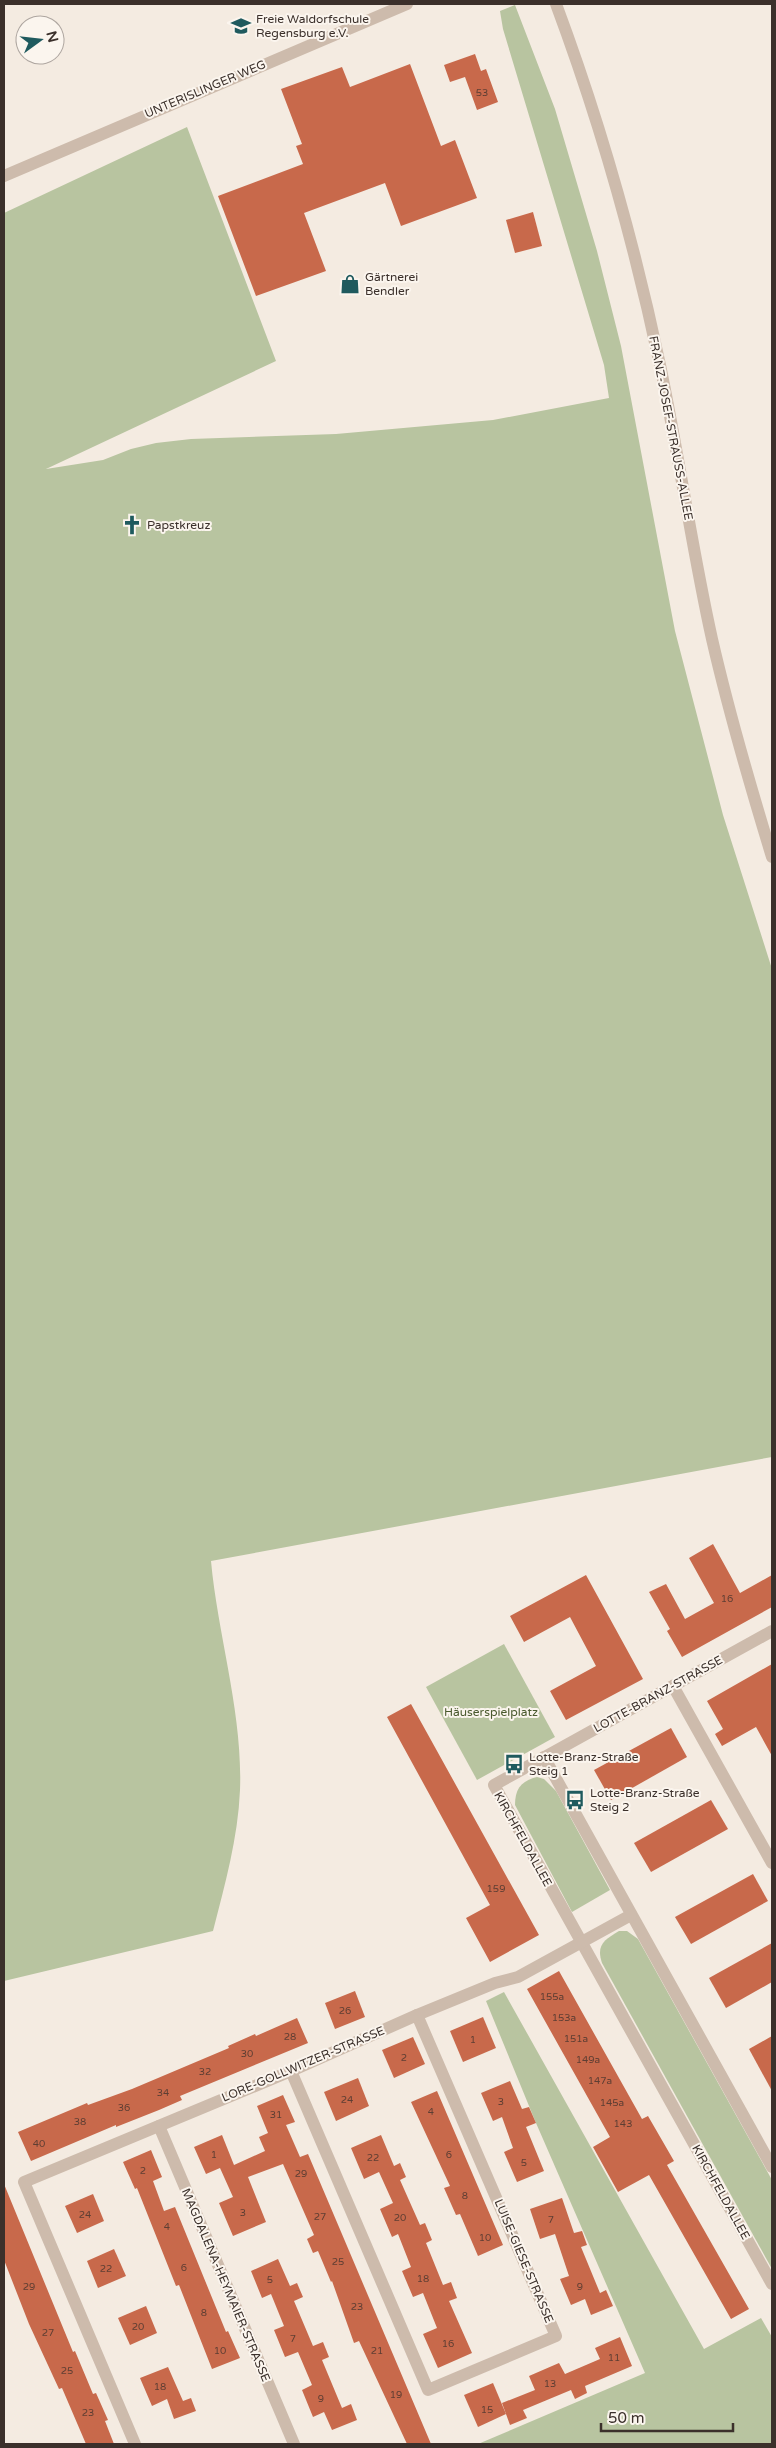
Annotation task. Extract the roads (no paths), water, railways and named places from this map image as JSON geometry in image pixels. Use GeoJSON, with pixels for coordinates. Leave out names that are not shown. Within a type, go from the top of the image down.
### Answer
{"type":"FeatureCollection","features":[{"type":"Feature","properties":{"kind":"street","name":"UNTERISLINGER WEG"},"geometry":{"type":"LineString","coordinates":[[4,176],[407,4]]}},
{"type":"Feature","properties":{"kind":"street","name":"FRANZ-JOSEF-STRAUSS-ALLEE"},"geometry":{"type":"LineString","coordinates":[[556,4],[606,148],[626,225],[660,365],[712,638],[734,727],[772,857]]}},
{"type":"Feature","properties":{"kind":"street","name":"LOTTE-BRANZ-STRASSE"},"geometry":{"type":"LineString","coordinates":[[544,1757],[772,1631]]}},
{"type":"Feature","properties":{"kind":"street"},"geometry":{"type":"LineString","coordinates":[[673,1686],[772,1863]]}},
{"type":"Feature","properties":{"kind":"street"},"geometry":{"type":"LineString","coordinates":[[544,1757],[772,2167]]}},
{"type":"Feature","properties":{"kind":"street","name":"KIRCHFELDALLEE"},"geometry":{"type":"LineString","coordinates":[[544,1757],[494,1785],[580,1943],[772,2284]]}},
{"type":"Feature","properties":{"kind":"street"},"geometry":{"type":"LineString","coordinates":[[580,1943],[631,1914]]}},
{"type":"Feature","properties":{"kind":"street","name":"LORE-GOLLWITZER-STRASSE"},"geometry":{"type":"LineString","coordinates":[[136,2444],[24,2182],[291,2071],[495,1983],[518,1977],[580,1943]]}},
{"type":"Feature","properties":{"kind":"street","name":"LUISE-GIESE-STRASSE"},"geometry":{"type":"LineString","coordinates":[[291,2071],[428,2390],[556,2336],[418,2015]]}},
{"type":"Feature","properties":{"kind":"street","name":"MAGDALENA-HEYMAIER-STRASSE"},"geometry":{"type":"LineString","coordinates":[[159,2126],[294,2444]]}},
{"type":"Feature","properties":{"kind":"place","name":"Freie Waldorfschule Regensburg e.V."},"geometry":{"type":"Point","coordinates":[241,26]}},
{"type":"Feature","properties":{"kind":"place","name":"Gärtnerei Bendler"},"geometry":{"type":"Point","coordinates":[350,284]}},
{"type":"Feature","properties":{"kind":"place","name":"Papstkreuz"},"geometry":{"type":"Point","coordinates":[132,525]}},
{"type":"Feature","properties":{"kind":"place","name":"Lotte-Branz-Straße Steig 1"},"geometry":{"type":"Point","coordinates":[514,1764]}},
{"type":"Feature","properties":{"kind":"place","name":"Lotte-Branz-Straße Steig 2"},"geometry":{"type":"Point","coordinates":[575,1800]}},
{"type":"Feature","properties":{"kind":"park label","name":"Häuserspielplatz"},"geometry":{"type":"Point","coordinates":[491,1712]}}]}
